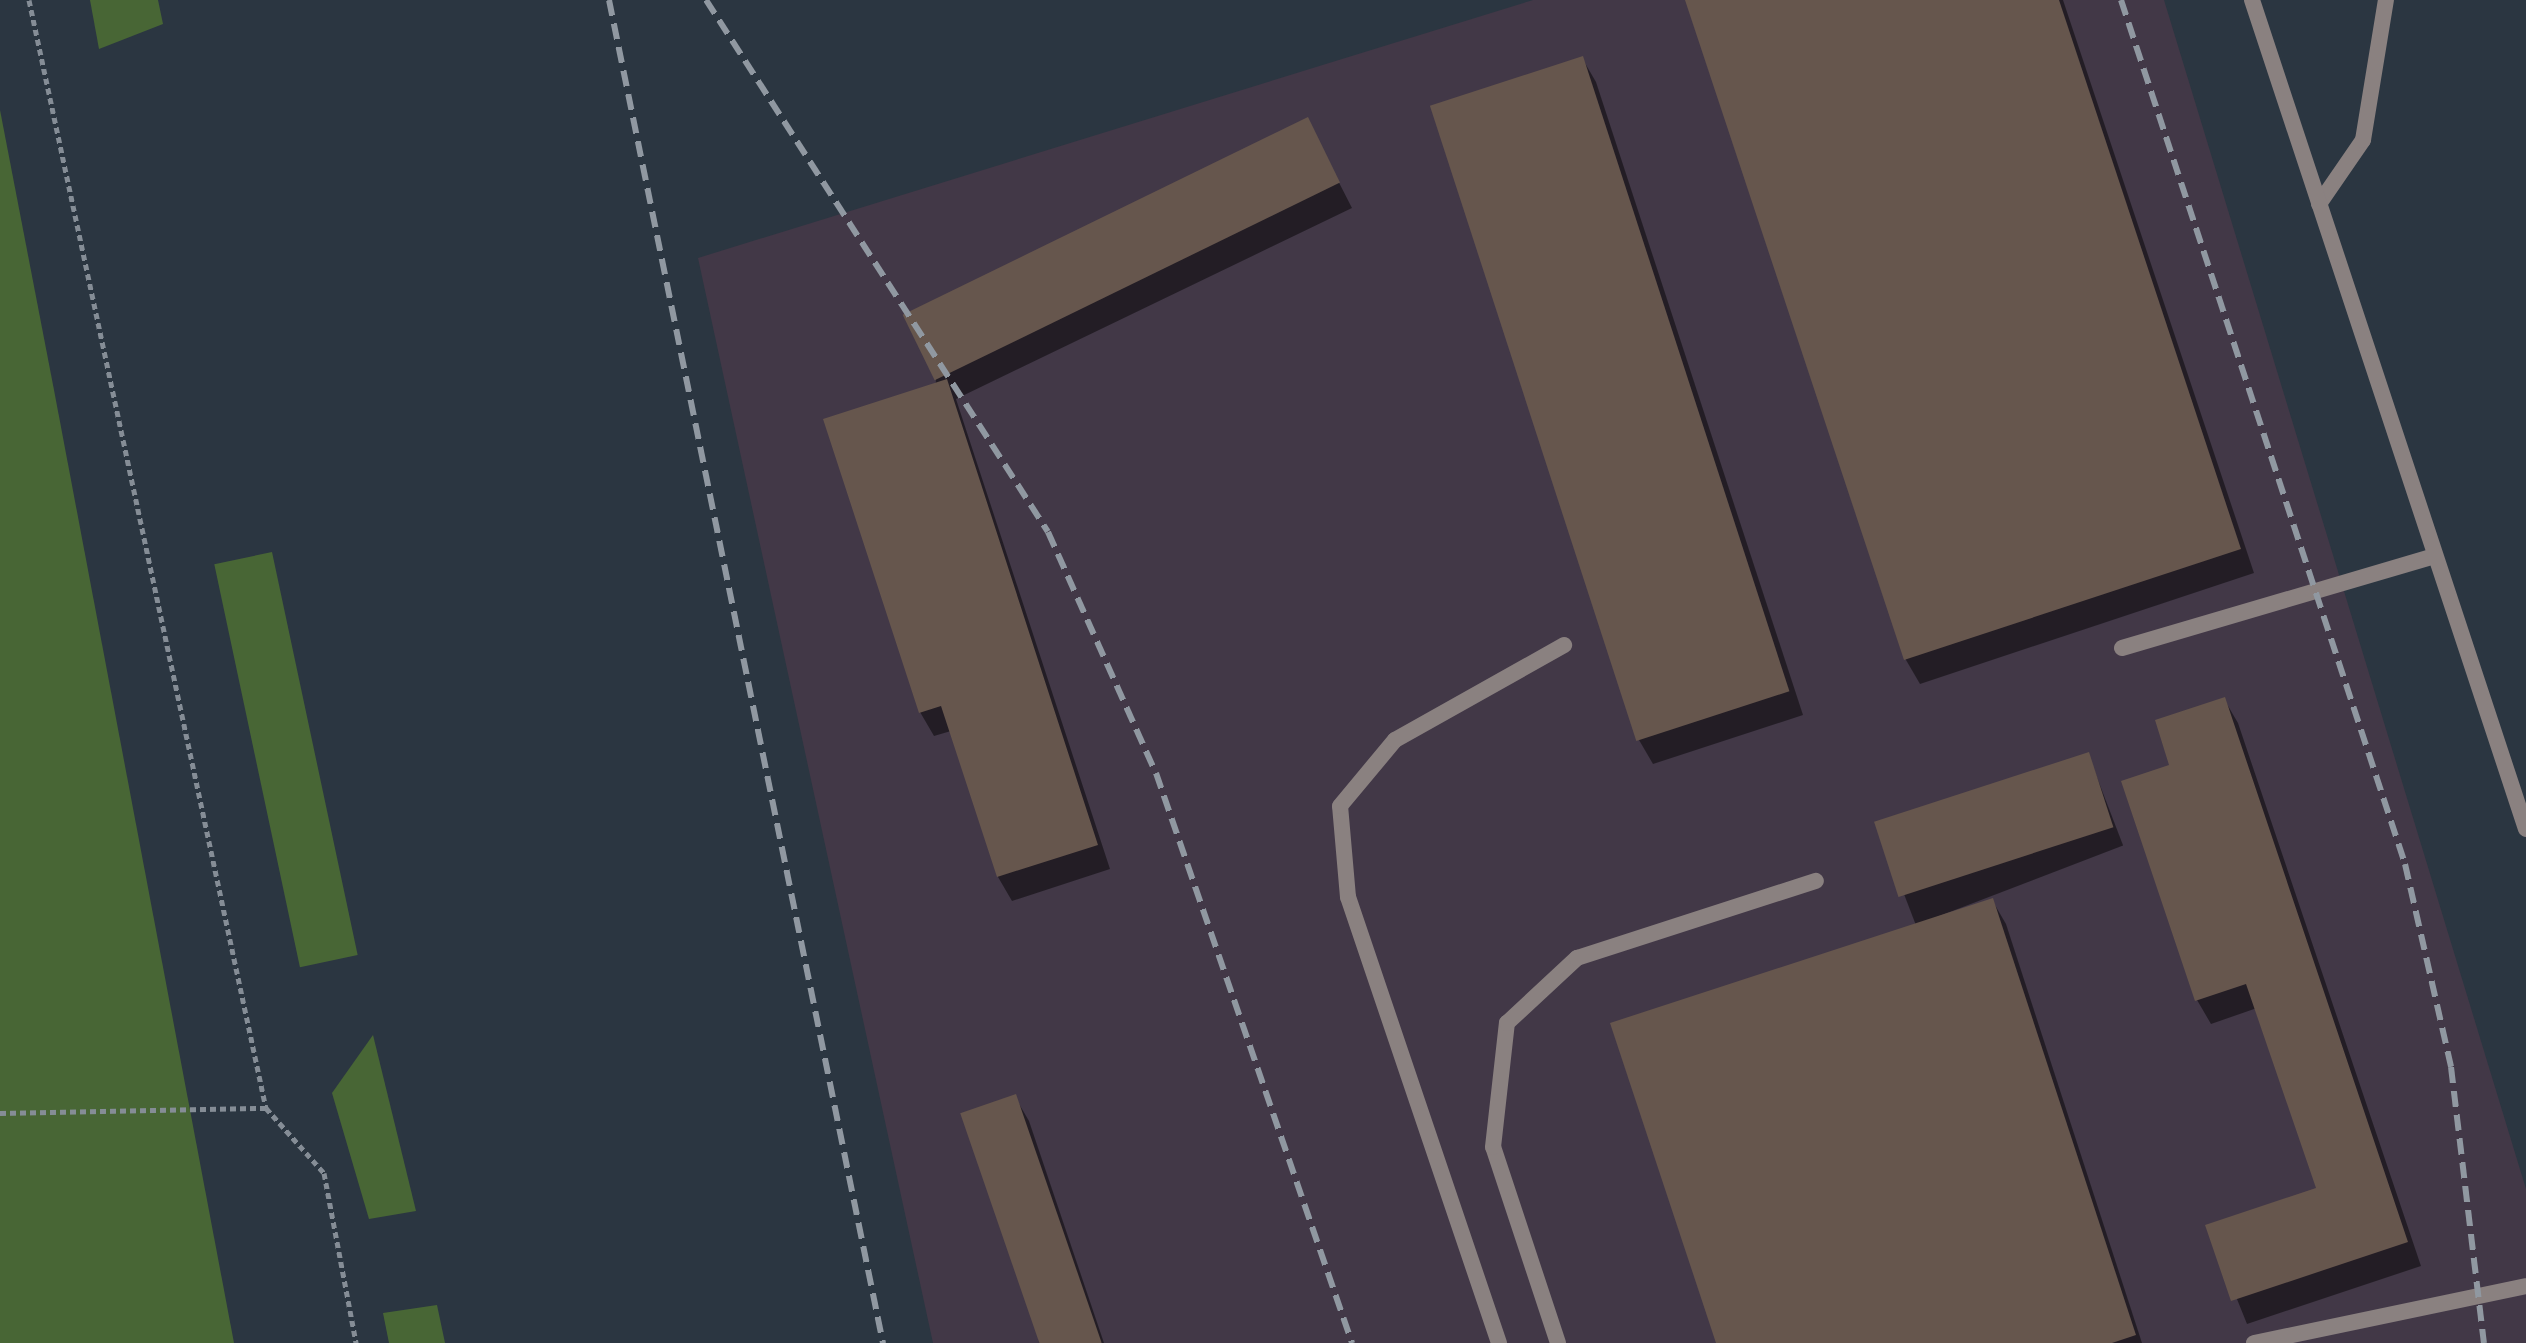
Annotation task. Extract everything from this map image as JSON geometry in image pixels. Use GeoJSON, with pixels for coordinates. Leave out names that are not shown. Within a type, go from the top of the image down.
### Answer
{"type":"FeatureCollection","features":[{"type":"Feature","properties":{"kind":"street"},"geometry":{"type":"LineString","coordinates":[[2252,0],[2526,829]]}},
{"type":"Feature","properties":{"kind":"street"},"geometry":{"type":"LineString","coordinates":[[2319,204],[2363,140],[2386,0]]}},
{"type":"Feature","properties":{"kind":"street"},"geometry":{"type":"LineString","coordinates":[[2122,648],[2434,556]]}},
{"type":"Feature","properties":{"kind":"street"},"geometry":{"type":"LineString","coordinates":[[1499,1343],[1348,897],[1340,806],[1395,740],[1564,645]]}},
{"type":"Feature","properties":{"kind":"street"},"geometry":{"type":"LineString","coordinates":[[1558,1343],[1493,1147],[1507,1023],[1577,958],[1816,881]]}},
{"type":"Feature","properties":{"kind":"street"},"geometry":{"type":"LineString","coordinates":[[2254,1343],[2526,1286]]}},
{"type":"Feature","properties":{"kind":"path"},"geometry":{"type":"LineString","coordinates":[[29,0],[266,1108],[324,1173],[356,1343]]}},
{"type":"Feature","properties":{"kind":"path"},"geometry":{"type":"LineString","coordinates":[[0,1113],[266,1108]]}},
{"type":"Feature","properties":{"kind":"shaded area"},"geometry":{"type":"Polygon","coordinates":[[[1533,0],[2164,0],[2526,1189],[2526,1343],[933,1343],[698,258],[1533,0]]]}},
{"type":"Feature","properties":{"kind":"green space"},"geometry":{"type":"Polygon","coordinates":[[[90,0],[158,0],[163,24],[99,49],[90,0]]]}},
{"type":"Feature","properties":{"kind":"green space"},"geometry":{"type":"Polygon","coordinates":[[[0,110],[54,390],[234,1343],[0,1343],[0,110]]]}},
{"type":"Feature","properties":{"kind":"green space"},"geometry":{"type":"Polygon","coordinates":[[[272,552],[358,955],[300,967],[214,564],[272,552]]]}},
{"type":"Feature","properties":{"kind":"green space"},"geometry":{"type":"Polygon","coordinates":[[[373,1035],[416,1211],[369,1219],[332,1093],[373,1035]]]}},
{"type":"Feature","properties":{"kind":"green space"},"geometry":{"type":"Polygon","coordinates":[[[437,1305],[445,1343],[389,1343],[383,1313],[437,1305]]]}},
{"type":"Feature","properties":{"kind":"building"},"geometry":{"type":"Polygon","coordinates":[[[1685,0],[2059,0],[2241,549],[1904,660],[1685,0]]]}},
{"type":"Feature","properties":{"kind":"building"},"geometry":{"type":"Polygon","coordinates":[[[1583,56],[1789,691],[1636,741],[1430,106],[1583,56]]]}},
{"type":"Feature","properties":{"kind":"building"},"geometry":{"type":"Polygon","coordinates":[[[1308,117],[1340,183],[935,380],[903,315],[1308,117]]]}},
{"type":"Feature","properties":{"kind":"building"},"geometry":{"type":"Polygon","coordinates":[[[947,379],[1098,845],[997,877],[941,706],[919,713],[823,419],[947,379]]]}},
{"type":"Feature","properties":{"kind":"building"},"geometry":{"type":"Polygon","coordinates":[[[2225,697],[2408,1242],[2231,1301],[2205,1225],[2316,1188],[2246,984],[2195,1001],[2121,781],[2169,765],[2155,720],[2225,697]]]}},
{"type":"Feature","properties":{"kind":"building"},"geometry":{"type":"Polygon","coordinates":[[[2089,752],[2113,827],[1898,897],[1874,822],[2089,752]]]}},
{"type":"Feature","properties":{"kind":"building"},"geometry":{"type":"Polygon","coordinates":[[[1993,898],[2136,1335],[2112,1343],[1716,1343],[1610,1023],[1993,898]]]}},
{"type":"Feature","properties":{"kind":"building"},"geometry":{"type":"Polygon","coordinates":[[[1016,1094],[1102,1343],[1039,1343],[960,1113],[1016,1094]]]}},
{"type":"Feature","properties":{"kind":"railway"},"geometry":{"type":"LineString","coordinates":[[609,0],[883,1343]]}},
{"type":"Feature","properties":{"kind":"railway"},"geometry":{"type":"LineString","coordinates":[[706,0],[1048,532],[1156,773],[1352,1343]]}},
{"type":"Feature","properties":{"kind":"railway"},"geometry":{"type":"LineString","coordinates":[[2121,0],[2405,864],[2451,1067],[2484,1343]]}}]}
